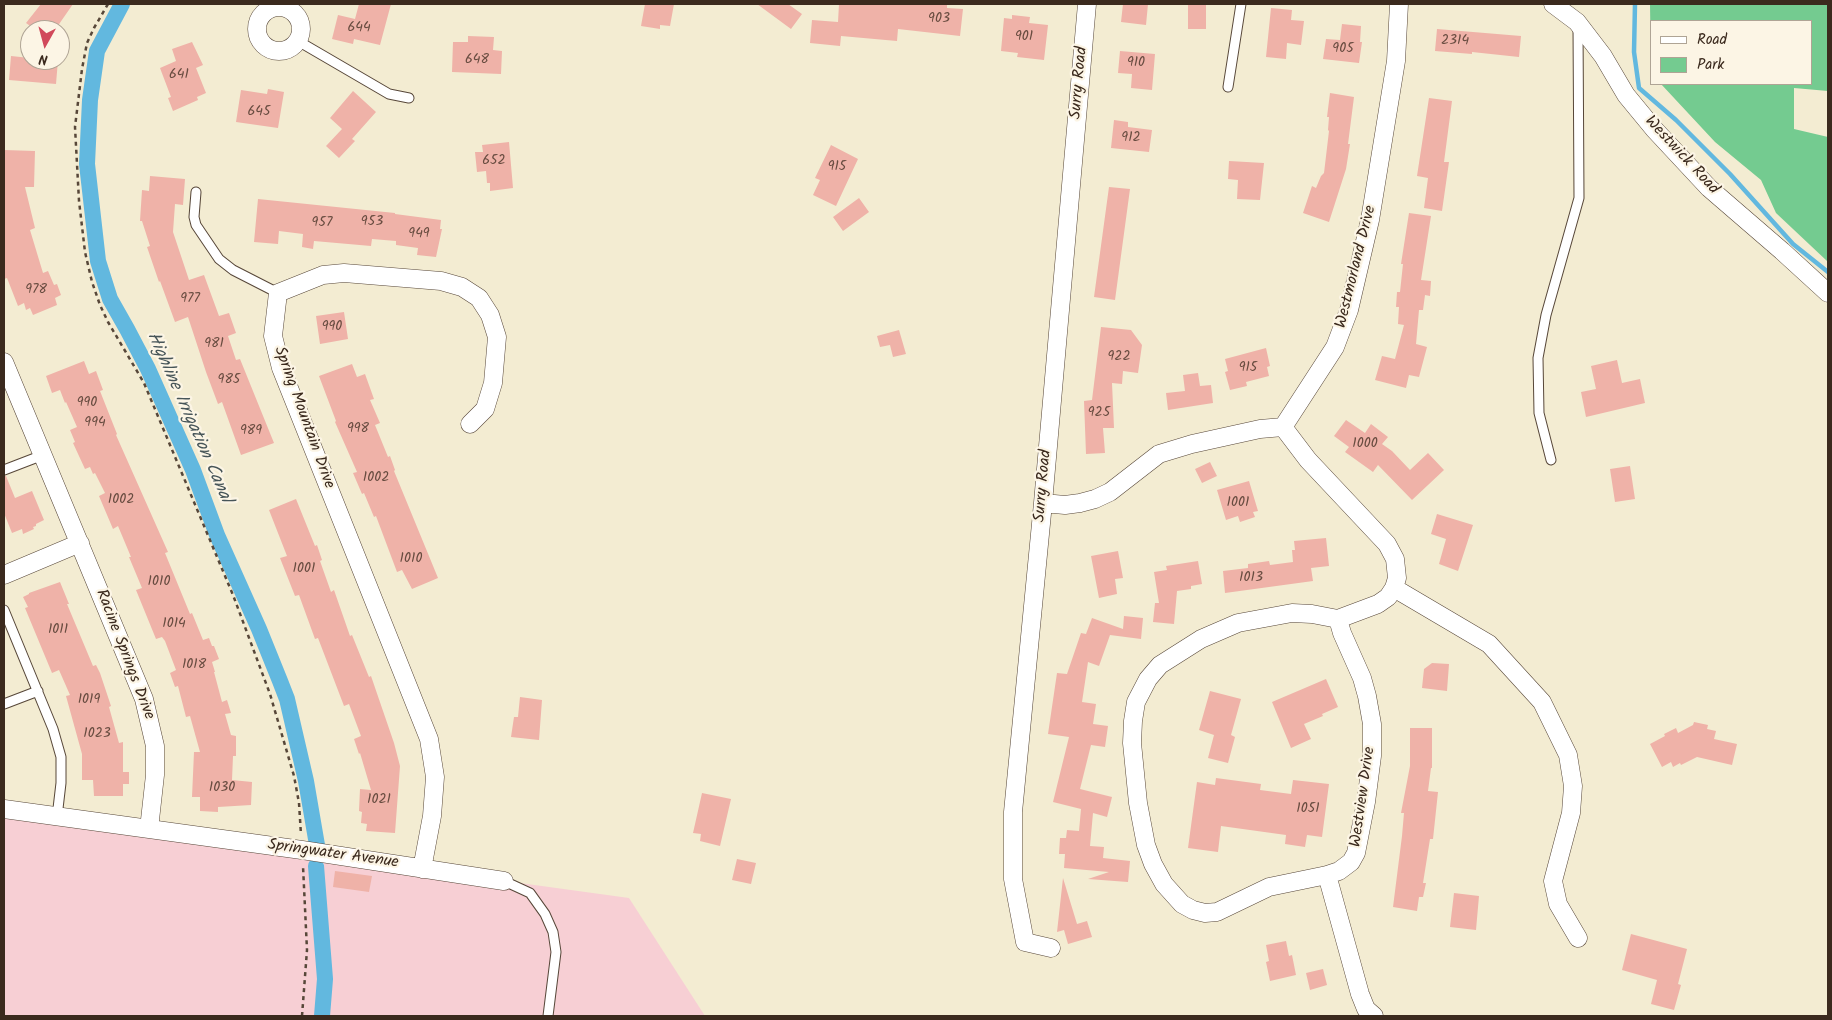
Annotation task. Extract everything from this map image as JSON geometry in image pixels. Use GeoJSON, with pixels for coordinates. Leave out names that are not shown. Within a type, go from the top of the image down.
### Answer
{"type":"FeatureCollection","features":[{"type":"Feature","properties":{"kind":"street","name":"Surry Road"},"geometry":{"type":"LineString","coordinates":[[1051,948],[1025,942],[1013,879],[1013,812],[1087,4]]}},
{"type":"Feature","properties":{"kind":"street","name":"Westmorland Drive"},"geometry":{"type":"LineString","coordinates":[[1283,427],[1331,353],[1349,310],[1370,220],[1396,62],[1399,4]]}},
{"type":"Feature","properties":{"kind":"street","name":"Westwick Road"},"geometry":{"type":"LineString","coordinates":[[1553,4],[1578,22],[1603,56],[1626,95],[1654,129],[1709,188],[1828,293]]}},
{"type":"Feature","properties":{"kind":"street"},"geometry":{"type":"LineString","coordinates":[[278,5],[296,15],[301,28],[298,41],[288,50],[274,51],[268,48],[259,37],[257,30],[260,17],[278,5]]}},
{"type":"Feature","properties":{"kind":"street"},"geometry":{"type":"LineString","coordinates":[[278,293],[323,275],[344,273],[441,281],[462,287],[479,298],[490,315],[497,337],[493,383],[485,409],[470,424]]}},
{"type":"Feature","properties":{"kind":"street","name":"Spring Mountain Drive"},"geometry":{"type":"LineString","coordinates":[[278,293],[273,336],[280,368],[429,739],[435,777],[432,816],[422,869]]}},
{"type":"Feature","properties":{"kind":"street","name":"Racine Springs Drive"},"geometry":{"type":"LineString","coordinates":[[4,362],[144,699],[155,746],[155,775],[149,829]]}},
{"type":"Feature","properties":{"kind":"street"},"geometry":{"type":"LineString","coordinates":[[1042,503],[1065,505],[1095,499],[1110,492],[1159,454],[1201,442],[1260,429],[1283,427],[1308,460],[1376,532],[1392,552],[1397,570],[1397,578],[1394,588],[1388,597],[1378,604],[1338,619]]}},
{"type":"Feature","properties":{"kind":"street"},"geometry":{"type":"LineString","coordinates":[[4,575],[80,544]]}},
{"type":"Feature","properties":{"kind":"street"},"geometry":{"type":"LineString","coordinates":[[1394,588],[1489,644],[1542,702],[1568,755],[1573,786],[1571,813],[1554,881],[1558,904],[1578,938]]}},
{"type":"Feature","properties":{"kind":"street","name":"Westview Drive"},"geometry":{"type":"LineString","coordinates":[[1292,613],[1312,614],[1338,619],[1342,633],[1362,678],[1370,709],[1372,756],[1366,802],[1356,853],[1346,867],[1327,875],[1270,887],[1217,912],[1205,913],[1193,910],[1182,904],[1164,884],[1153,864],[1146,845],[1138,803],[1132,737],[1136,702],[1148,679],[1160,665],[1201,639],[1238,623],[1292,613]]}},
{"type":"Feature","properties":{"kind":"street","name":"Springwater Avenue"},"geometry":{"type":"LineString","coordinates":[[4,809],[302,850],[504,881]]}},
{"type":"Feature","properties":{"kind":"street"},"geometry":{"type":"LineString","coordinates":[[1327,875],[1360,994],[1366,1009],[1374,1016]]}},
{"type":"Feature","properties":{"kind":"lane"},"geometry":{"type":"LineString","coordinates":[[1228,87],[1241,4]]}},
{"type":"Feature","properties":{"kind":"lane"},"geometry":{"type":"LineString","coordinates":[[1551,460],[1539,413],[1538,358],[1546,315],[1579,198],[1578,22]]}},
{"type":"Feature","properties":{"kind":"lane"},"geometry":{"type":"LineString","coordinates":[[298,41],[389,94],[409,98]]}},
{"type":"Feature","properties":{"kind":"lane"},"geometry":{"type":"LineString","coordinates":[[196,192],[194,218],[196,225],[219,259],[232,270],[278,293]]}},
{"type":"Feature","properties":{"kind":"lane"},"geometry":{"type":"LineString","coordinates":[[4,470],[43,455]]}},
{"type":"Feature","properties":{"kind":"lane"},"geometry":{"type":"LineString","coordinates":[[4,610],[53,729],[61,757],[61,783],[57,817]]}},
{"type":"Feature","properties":{"kind":"lane"},"geometry":{"type":"LineString","coordinates":[[4,704],[38,691]]}},
{"type":"Feature","properties":{"kind":"lane","name":"Springwater Avenue"},"geometry":{"type":"LineString","coordinates":[[504,881],[530,893],[545,914],[553,932],[556,952],[548,1016]]}},
{"type":"Feature","properties":{"kind":"path"},"geometry":{"type":"LineString","coordinates":[[108,4],[87,44],[76,107],[76,160],[85,252],[100,305],[144,383],[233,595],[270,694],[294,776],[299,803],[307,950],[302,1016]]}},
{"type":"Feature","properties":{"kind":"shaded area"},"geometry":{"type":"Polygon","coordinates":[[[4,812],[629,898],[705,1016],[4,1016],[4,812]]]}},
{"type":"Feature","properties":{"kind":"green space"},"geometry":{"type":"Polygon","coordinates":[[[1650,4],[1828,4],[1828,91],[1794,88],[1794,129],[1828,137],[1827,261],[1776,213],[1761,180],[1715,142],[1662,85],[1812,85],[1812,20],[1650,20],[1650,4]]]}},
{"type":"Feature","properties":{"kind":"building"},"geometry":{"type":"Polygon","coordinates":[[[41,4],[73,4],[62,20],[28,20],[41,4]]]}},
{"type":"Feature","properties":{"kind":"building"},"geometry":{"type":"Polygon","coordinates":[[[359,4],[391,4],[380,45],[354,39],[353,44],[332,39],[338,15],[355,19],[359,4]]]}},
{"type":"Feature","properties":{"kind":"building"},"geometry":{"type":"Polygon","coordinates":[[[645,4],[674,4],[670,26],[660,25],[660,29],[641,26],[645,4]]]}},
{"type":"Feature","properties":{"kind":"building"},"geometry":{"type":"Polygon","coordinates":[[[757,4],[788,4],[802,14],[791,29],[757,4]]]}},
{"type":"Feature","properties":{"kind":"building"},"geometry":{"type":"Polygon","coordinates":[[[839,4],[947,4],[947,8],[963,9],[960,36],[898,29],[897,41],[841,36],[840,46],[810,43],[812,20],[838,22],[839,4]]]}},
{"type":"Feature","properties":{"kind":"building"},"geometry":{"type":"Polygon","coordinates":[[[1123,4],[1148,4],[1146,25],[1121,22],[1123,4]]]}},
{"type":"Feature","properties":{"kind":"building"},"geometry":{"type":"Polygon","coordinates":[[[1188,4],[1206,4],[1206,29],[1188,29],[1188,4]]]}},
{"type":"Feature","properties":{"kind":"building"},"geometry":{"type":"Polygon","coordinates":[[[1271,8],[1292,10],[1291,20],[1304,21],[1301,45],[1287,43],[1286,59],[1266,57],[1271,8]]]}},
{"type":"Feature","properties":{"kind":"building"},"geometry":{"type":"Polygon","coordinates":[[[1012,15],[1030,17],[1029,23],[1048,25],[1044,60],[1017,57],[1018,53],[1001,51],[1004,18],[1012,19],[1012,15]]]}},
{"type":"Feature","properties":{"kind":"building"},"geometry":{"type":"Polygon","coordinates":[[[1342,24],[1361,26],[1360,42],[1362,42],[1359,63],[1323,59],[1326,39],[1340,40],[1342,24]]]}},
{"type":"Feature","properties":{"kind":"building"},"geometry":{"type":"Polygon","coordinates":[[[1437,29],[1521,36],[1519,57],[1472,52],[1472,54],[1435,51],[1437,29]]]}},
{"type":"Feature","properties":{"kind":"building"},"geometry":{"type":"Polygon","coordinates":[[[468,36],[494,37],[493,50],[502,51],[501,74],[452,72],[453,42],[468,42],[468,36]]]}},
{"type":"Feature","properties":{"kind":"building"},"geometry":{"type":"Polygon","coordinates":[[[192,42],[203,65],[196,68],[206,93],[197,97],[198,100],[173,111],[168,98],[171,97],[160,68],[176,61],[172,49],[192,42]]]}},
{"type":"Feature","properties":{"kind":"building"},"geometry":{"type":"Polygon","coordinates":[[[1120,51],[1155,54],[1152,90],[1131,88],[1132,74],[1118,73],[1120,51]]]}},
{"type":"Feature","properties":{"kind":"building"},"geometry":{"type":"Polygon","coordinates":[[[11,56],[20,57],[20,70],[57,70],[56,84],[9,80],[11,56]]]}},
{"type":"Feature","properties":{"kind":"building"},"geometry":{"type":"Polygon","coordinates":[[[268,89],[284,92],[278,128],[236,122],[241,90],[267,94],[268,89]]]}},
{"type":"Feature","properties":{"kind":"building"},"geometry":{"type":"Polygon","coordinates":[[[353,91],[376,112],[352,139],[355,141],[339,158],[326,146],[342,129],[330,118],[353,91]]]}},
{"type":"Feature","properties":{"kind":"building"},"geometry":{"type":"Polygon","coordinates":[[[1330,93],[1354,97],[1346,169],[1329,222],[1303,213],[1312,186],[1316,188],[1324,173],[1329,131],[1329,117],[1327,117],[1330,93]]]}},
{"type":"Feature","properties":{"kind":"building"},"geometry":{"type":"Polygon","coordinates":[[[1429,98],[1452,101],[1444,162],[1449,162],[1442,211],[1424,208],[1428,178],[1417,176],[1429,98]]]}},
{"type":"Feature","properties":{"kind":"building"},"geometry":{"type":"Polygon","coordinates":[[[1114,120],[1128,122],[1128,127],[1152,130],[1149,152],[1111,148],[1114,120]]]}},
{"type":"Feature","properties":{"kind":"building"},"geometry":{"type":"Polygon","coordinates":[[[509,142],[513,188],[490,191],[490,183],[487,183],[486,171],[477,172],[475,152],[483,152],[482,145],[509,142]]]}},
{"type":"Feature","properties":{"kind":"building"},"geometry":{"type":"Polygon","coordinates":[[[831,145],[858,159],[836,206],[813,195],[820,180],[815,178],[831,145]]]}},
{"type":"Feature","properties":{"kind":"building"},"geometry":{"type":"Polygon","coordinates":[[[4,150],[35,151],[34,187],[25,187],[35,228],[30,230],[43,273],[48,271],[54,285],[57,284],[61,295],[55,298],[57,305],[33,315],[30,308],[26,310],[24,303],[18,306],[7,278],[4,279],[4,150]]]}},
{"type":"Feature","properties":{"kind":"building"},"geometry":{"type":"Polygon","coordinates":[[[1229,161],[1264,163],[1260,200],[1237,199],[1238,180],[1228,179],[1229,161]]]}},
{"type":"Feature","properties":{"kind":"building"},"geometry":{"type":"Polygon","coordinates":[[[150,176],[185,179],[183,205],[175,204],[173,232],[189,280],[204,275],[219,316],[229,313],[236,333],[228,336],[236,360],[240,359],[274,443],[241,455],[222,402],[218,404],[188,317],[175,322],[159,282],[147,247],[150,246],[142,221],[140,221],[142,190],[149,191],[150,176]]]}},
{"type":"Feature","properties":{"kind":"building"},"geometry":{"type":"Polygon","coordinates":[[[1109,187],[1130,189],[1115,300],[1094,297],[1109,187]]]}},
{"type":"Feature","properties":{"kind":"building"},"geometry":{"type":"Polygon","coordinates":[[[859,198],[869,212],[843,231],[833,217],[859,198]]]}},
{"type":"Feature","properties":{"kind":"building"},"geometry":{"type":"Polygon","coordinates":[[[258,199],[395,213],[441,220],[440,229],[442,229],[436,257],[417,255],[418,248],[396,245],[396,241],[372,239],[371,246],[314,241],[313,249],[302,247],[303,234],[279,231],[278,244],[254,242],[258,199]]]}},
{"type":"Feature","properties":{"kind":"building"},"geometry":{"type":"Polygon","coordinates":[[[1409,213],[1431,216],[1421,280],[1431,281],[1430,296],[1425,295],[1423,310],[1419,310],[1416,344],[1427,347],[1419,377],[1409,375],[1406,388],[1375,380],[1382,356],[1395,359],[1404,325],[1398,324],[1399,307],[1396,307],[1397,292],[1400,292],[1403,264],[1401,264],[1409,213]]]}},
{"type":"Feature","properties":{"kind":"building"},"geometry":{"type":"Polygon","coordinates":[[[344,312],[348,339],[320,344],[316,316],[344,312]]]}},
{"type":"Feature","properties":{"kind":"building"},"geometry":{"type":"Polygon","coordinates":[[[1101,327],[1131,330],[1142,345],[1138,373],[1123,371],[1122,384],[1112,383],[1114,428],[1103,428],[1105,453],[1086,454],[1084,401],[1092,400],[1101,327]]]}},
{"type":"Feature","properties":{"kind":"building"},"geometry":{"type":"Polygon","coordinates":[[[899,330],[906,354],[893,357],[890,345],[880,347],[877,336],[899,330]]]}},
{"type":"Feature","properties":{"kind":"building"},"geometry":{"type":"Polygon","coordinates":[[[1266,348],[1270,366],[1267,367],[1269,376],[1246,382],[1247,386],[1230,390],[1225,372],[1228,371],[1225,359],[1266,348]]]}},
{"type":"Feature","properties":{"kind":"building"},"geometry":{"type":"Polygon","coordinates":[[[1617,360],[1622,383],[1640,379],[1645,403],[1586,417],[1581,392],[1596,389],[1591,366],[1617,360]]]}},
{"type":"Feature","properties":{"kind":"building"},"geometry":{"type":"Polygon","coordinates":[[[84,361],[89,374],[96,371],[103,390],[100,391],[116,435],[168,552],[165,553],[190,614],[192,613],[203,640],[209,638],[219,659],[212,662],[214,672],[222,702],[227,700],[231,713],[225,714],[231,735],[236,736],[236,756],[233,756],[232,780],[252,782],[251,805],[218,807],[218,812],[200,811],[200,797],[192,797],[194,752],[200,752],[190,716],[186,717],[178,686],[175,687],[170,673],[176,670],[165,641],[162,637],[156,639],[136,590],[142,588],[129,557],[131,557],[118,526],[113,529],[99,496],[105,493],[90,467],[85,469],[73,443],[75,442],[70,430],[77,427],[66,402],[60,390],[52,393],[46,376],[84,361]]]}},
{"type":"Feature","properties":{"kind":"building"},"geometry":{"type":"Polygon","coordinates":[[[352,364],[357,377],[365,374],[374,399],[370,400],[380,423],[375,425],[388,457],[390,456],[394,471],[438,578],[412,589],[402,570],[397,572],[376,516],[374,517],[364,493],[362,494],[353,473],[357,472],[335,422],[319,376],[352,364]]]}},
{"type":"Feature","properties":{"kind":"building"},"geometry":{"type":"Polygon","coordinates":[[[1198,373],[1200,386],[1211,385],[1213,403],[1168,410],[1166,393],[1185,391],[1183,375],[1198,373]]]}},
{"type":"Feature","properties":{"kind":"building"},"geometry":{"type":"Polygon","coordinates":[[[1346,420],[1365,433],[1371,424],[1388,437],[1382,444],[1392,451],[1410,470],[1428,453],[1444,470],[1412,500],[1378,465],[1373,472],[1345,452],[1349,447],[1334,436],[1346,420]]]}},
{"type":"Feature","properties":{"kind":"building"},"geometry":{"type":"Polygon","coordinates":[[[1210,462],[1217,476],[1202,483],[1195,469],[1210,462]]]}},
{"type":"Feature","properties":{"kind":"building"},"geometry":{"type":"Polygon","coordinates":[[[1630,466],[1635,499],[1615,502],[1610,469],[1630,466]]]}},
{"type":"Feature","properties":{"kind":"building"},"geometry":{"type":"Polygon","coordinates":[[[4,476],[6,476],[15,498],[32,491],[44,520],[36,524],[33,527],[34,529],[23,534],[22,529],[12,533],[4,513],[4,476]]]}},
{"type":"Feature","properties":{"kind":"building"},"geometry":{"type":"Polygon","coordinates":[[[1249,481],[1258,511],[1253,512],[1255,517],[1240,522],[1238,516],[1226,520],[1217,490],[1249,481]]]}},
{"type":"Feature","properties":{"kind":"building"},"geometry":{"type":"Polygon","coordinates":[[[296,499],[315,546],[317,545],[322,560],[320,561],[331,592],[334,590],[350,636],[352,635],[369,677],[371,676],[394,743],[400,766],[395,833],[366,831],[367,824],[361,823],[362,812],[359,811],[360,789],[371,790],[354,739],[361,736],[349,704],[344,706],[318,638],[315,639],[299,595],[295,596],[280,558],[287,556],[269,510],[296,499]]]}},
{"type":"Feature","properties":{"kind":"building"},"geometry":{"type":"Polygon","coordinates":[[[1437,514],[1473,525],[1458,571],[1439,564],[1446,539],[1431,534],[1437,514]]]}},
{"type":"Feature","properties":{"kind":"building"},"geometry":{"type":"Polygon","coordinates":[[[1326,538],[1329,566],[1311,568],[1313,581],[1225,593],[1223,571],[1248,568],[1248,564],[1269,561],[1270,565],[1293,562],[1292,550],[1295,550],[1294,541],[1326,538]]]}},
{"type":"Feature","properties":{"kind":"building"},"geometry":{"type":"Polygon","coordinates":[[[1118,551],[1123,578],[1115,579],[1117,594],[1099,598],[1091,556],[1118,551]]]}},
{"type":"Feature","properties":{"kind":"building"},"geometry":{"type":"Polygon","coordinates":[[[1198,561],[1202,584],[1191,586],[1191,589],[1177,591],[1174,624],[1153,622],[1155,603],[1159,603],[1154,572],[1167,570],[1166,566],[1198,561]]]}},
{"type":"Feature","properties":{"kind":"building"},"geometry":{"type":"Polygon","coordinates":[[[60,582],[69,604],[67,604],[93,666],[96,665],[100,673],[111,706],[109,707],[119,743],[123,742],[123,772],[129,772],[129,784],[123,784],[123,796],[94,796],[93,780],[82,780],[82,754],[66,696],[70,695],[59,670],[52,673],[25,608],[28,607],[23,597],[60,582]]]}},
{"type":"Feature","properties":{"kind":"building"},"geometry":{"type":"Polygon","coordinates":[[[1124,616],[1143,618],[1141,639],[1110,635],[1099,666],[1088,662],[1082,702],[1096,704],[1093,724],[1108,726],[1105,747],[1091,745],[1080,789],[1112,797],[1107,817],[1093,813],[1090,846],[1104,847],[1103,858],[1130,861],[1128,882],[1088,879],[1109,872],[1064,868],[1065,854],[1059,854],[1060,838],[1066,838],[1067,830],[1079,831],[1081,809],[1053,802],[1069,737],[1048,734],[1057,673],[1067,674],[1081,633],[1086,634],[1092,618],[1123,629],[1124,616]]]}},
{"type":"Feature","properties":{"kind":"building"},"geometry":{"type":"Polygon","coordinates":[[[1432,663],[1449,664],[1447,691],[1422,688],[1424,669],[1432,663]]]}},
{"type":"Feature","properties":{"kind":"building"},"geometry":{"type":"Polygon","coordinates":[[[1326,679],[1338,707],[1304,724],[1311,739],[1291,748],[1272,702],[1326,679]]]}},
{"type":"Feature","properties":{"kind":"building"},"geometry":{"type":"Polygon","coordinates":[[[1210,691],[1241,699],[1231,735],[1235,737],[1228,763],[1208,758],[1214,735],[1199,730],[1210,691]]]}},
{"type":"Feature","properties":{"kind":"building"},"geometry":{"type":"Polygon","coordinates":[[[520,697],[542,700],[539,740],[511,737],[514,717],[518,717],[520,697]]]}},
{"type":"Feature","properties":{"kind":"building"},"geometry":{"type":"Polygon","coordinates":[[[1694,722],[1708,725],[1707,729],[1716,731],[1714,739],[1737,744],[1732,765],[1697,757],[1681,765],[1680,763],[1673,767],[1671,762],[1662,767],[1650,744],[1676,728],[1678,733],[1693,725],[1694,722]]]}},
{"type":"Feature","properties":{"kind":"building"},"geometry":{"type":"Polygon","coordinates":[[[1410,728],[1432,728],[1432,768],[1428,791],[1438,792],[1433,839],[1430,839],[1423,883],[1426,883],[1423,897],[1419,897],[1417,911],[1393,907],[1404,813],[1401,813],[1410,766],[1410,728]]]}},
{"type":"Feature","properties":{"kind":"building"},"geometry":{"type":"Polygon","coordinates":[[[1216,778],[1261,784],[1260,790],[1291,794],[1293,780],[1329,784],[1322,837],[1307,835],[1305,847],[1285,844],[1286,835],[1221,826],[1218,852],[1188,848],[1197,782],[1215,785],[1216,778]]]}},
{"type":"Feature","properties":{"kind":"building"},"geometry":{"type":"Polygon","coordinates":[[[702,793],[731,799],[720,846],[700,841],[701,834],[693,833],[702,793]]]}},
{"type":"Feature","properties":{"kind":"building"},"geometry":{"type":"Polygon","coordinates":[[[737,859],[756,863],[751,884],[732,880],[737,859]]]}},
{"type":"Feature","properties":{"kind":"building"},"geometry":{"type":"Polygon","coordinates":[[[335,871],[372,876],[369,892],[333,887],[335,871]]]}},
{"type":"Feature","properties":{"kind":"building"},"geometry":{"type":"Polygon","coordinates":[[[1063,878],[1077,924],[1087,921],[1092,937],[1068,944],[1064,930],[1057,932],[1063,878]]]}},
{"type":"Feature","properties":{"kind":"building"},"geometry":{"type":"Polygon","coordinates":[[[1454,893],[1479,896],[1476,930],[1450,927],[1454,893]]]}},
{"type":"Feature","properties":{"kind":"building"},"geometry":{"type":"Polygon","coordinates":[[[1631,934],[1687,949],[1678,984],[1681,985],[1674,1010],[1651,1004],[1657,980],[1622,970],[1631,934]]]}},
{"type":"Feature","properties":{"kind":"building"},"geometry":{"type":"Polygon","coordinates":[[[1286,941],[1289,956],[1292,955],[1296,975],[1270,981],[1266,962],[1269,961],[1266,945],[1286,941]]]}},
{"type":"Feature","properties":{"kind":"building"},"geometry":{"type":"Polygon","coordinates":[[[1323,969],[1327,985],[1310,990],[1306,973],[1323,969]]]}},
{"type":"Feature","properties":{"kind":"waterway","name":"Highline Irrigation Canal"},"geometry":{"type":"LineString","coordinates":[[122,4],[97,51],[90,100],[87,164],[98,261],[110,299],[148,369],[193,470],[217,535],[259,629],[287,699],[306,781],[317,845]]}},
{"type":"Feature","properties":{"kind":"waterway"},"geometry":{"type":"LineString","coordinates":[[1635,4],[1634,52],[1639,88],[1676,120],[1730,174],[1793,244],[1828,272]]}},
{"type":"Feature","properties":{"kind":"waterway","name":"Highline Irrigation Canal"},"geometry":{"type":"LineString","coordinates":[[316,866],[325,979],[322,1016]]}}]}
